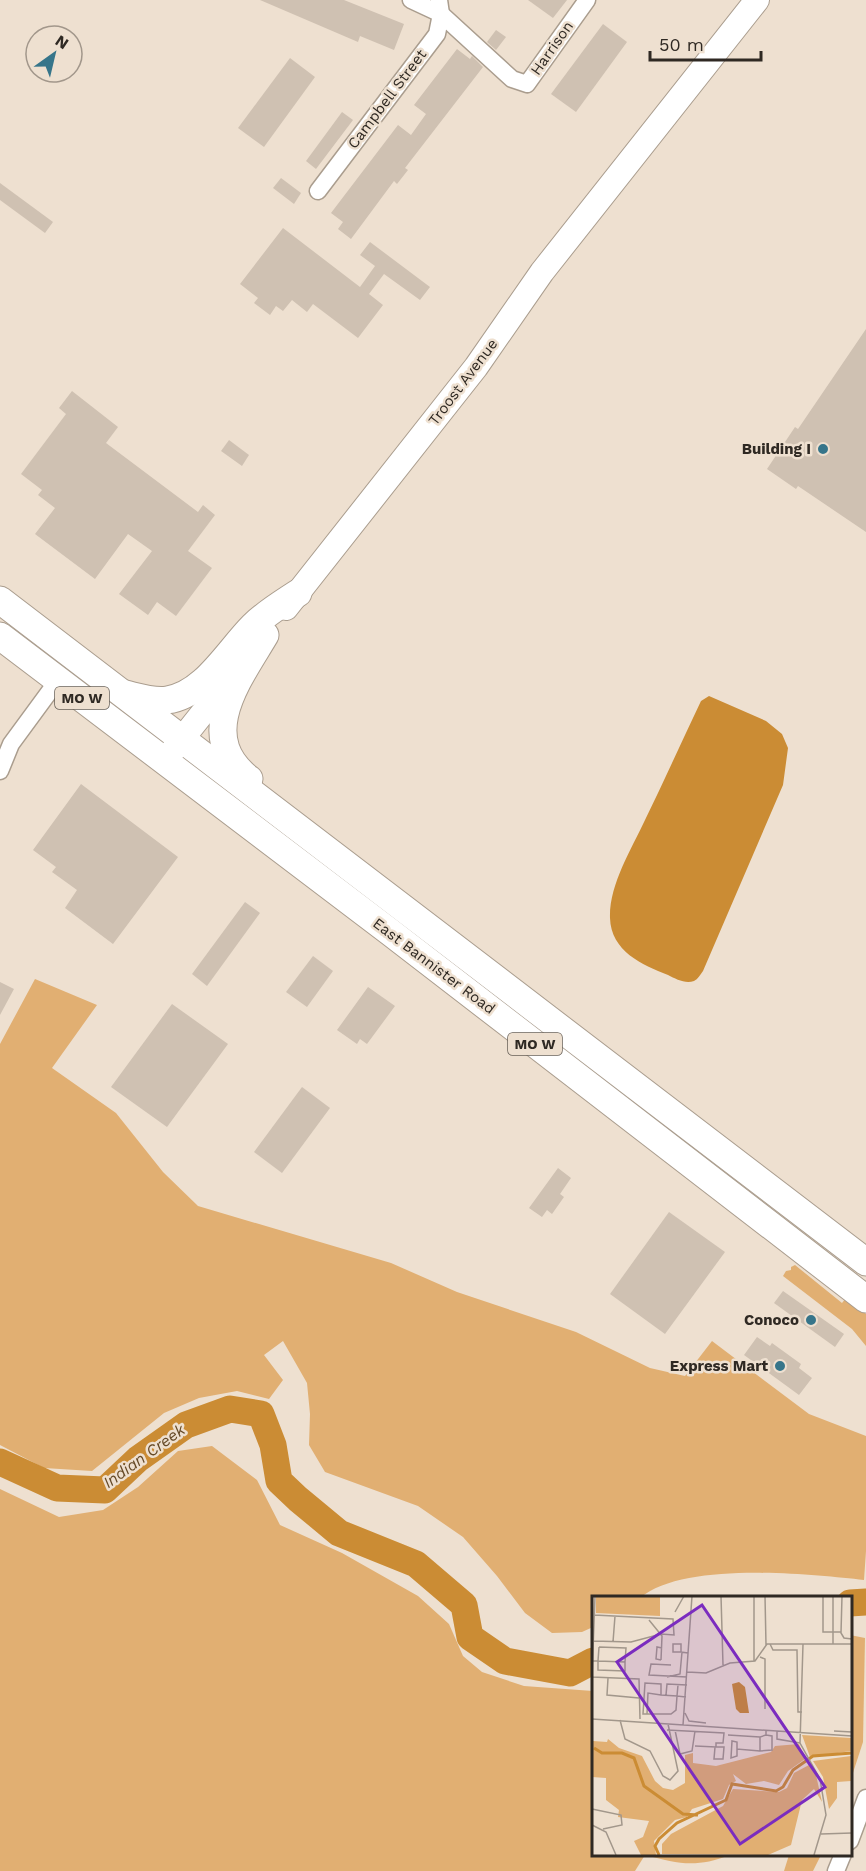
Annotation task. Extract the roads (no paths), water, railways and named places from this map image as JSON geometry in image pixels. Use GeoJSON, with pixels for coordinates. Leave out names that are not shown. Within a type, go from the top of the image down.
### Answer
{"type":"FeatureCollection","features":[{"type":"Feature","properties":{"kind":"main road","name":"Troost Avenue"},"geometry":{"type":"LineString","coordinates":[[165,760],[476,367],[542,272],[757,0]]}},
{"type":"Feature","properties":{"kind":"main road"},"geometry":{"type":"LineString","coordinates":[[121,693],[147,699],[166,700],[189,694],[202,683],[256,623],[298,593]]}},
{"type":"Feature","properties":{"kind":"main road","name":"East Bannister Road"},"geometry":{"type":"LineString","coordinates":[[0,600],[866,1262]]}},
{"type":"Feature","properties":{"kind":"main road"},"geometry":{"type":"LineString","coordinates":[[265,635],[232,693],[224,712],[223,737],[230,757],[243,774],[315,830],[356,872]]}},
{"type":"Feature","properties":{"kind":"main road","name":"East Bannister Road"},"geometry":{"type":"LineString","coordinates":[[0,636],[165,760],[866,1299]]}},
{"type":"Feature","properties":{"kind":"street"},"geometry":{"type":"LineString","coordinates":[[411,0],[440,7]]}},
{"type":"Feature","properties":{"kind":"street","name":"Harrison"},"geometry":{"type":"LineString","coordinates":[[440,7],[512,79],[527,84],[587,0]]}},
{"type":"Feature","properties":{"kind":"street","name":"Campbell Street"},"geometry":{"type":"LineString","coordinates":[[318,191],[436,34],[440,7]]}},
{"type":"Feature","properties":{"kind":"street"},"geometry":{"type":"LineString","coordinates":[[0,771],[11,744],[58,680]]}},
{"type":"Feature","properties":{"kind":"street"},"geometry":{"type":"LineString","coordinates":[[851,1836],[866,1797]]}},
{"type":"Feature","properties":{"kind":"street"},"geometry":{"type":"LineString","coordinates":[[836,1871],[842,1856]]}},
{"type":"Feature","properties":{"kind":"waterway","name":"Indian Creek"},"geometry":{"type":"LineString","coordinates":[[0,1462],[57,1488],[105,1490],[138,1459],[186,1425],[230,1409],[261,1414],[273,1445],[279,1481],[339,1533],[416,1564],[464,1605],[470,1637],[505,1661],[570,1673],[592,1662]]}},
{"type":"Feature","properties":{"kind":"waterway","name":"Indian Creek"},"geometry":{"type":"LineString","coordinates":[[851,1603],[866,1602]]}},
{"type":"Feature","properties":{"kind":"place","name":"Building I"},"geometry":{"type":"Point","coordinates":[823,449]}},
{"type":"Feature","properties":{"kind":"place","name":"Conoco"},"geometry":{"type":"Point","coordinates":[811,1320]}},
{"type":"Feature","properties":{"kind":"place","name":"Express Mart"},"geometry":{"type":"Point","coordinates":[780,1366]}}]}
